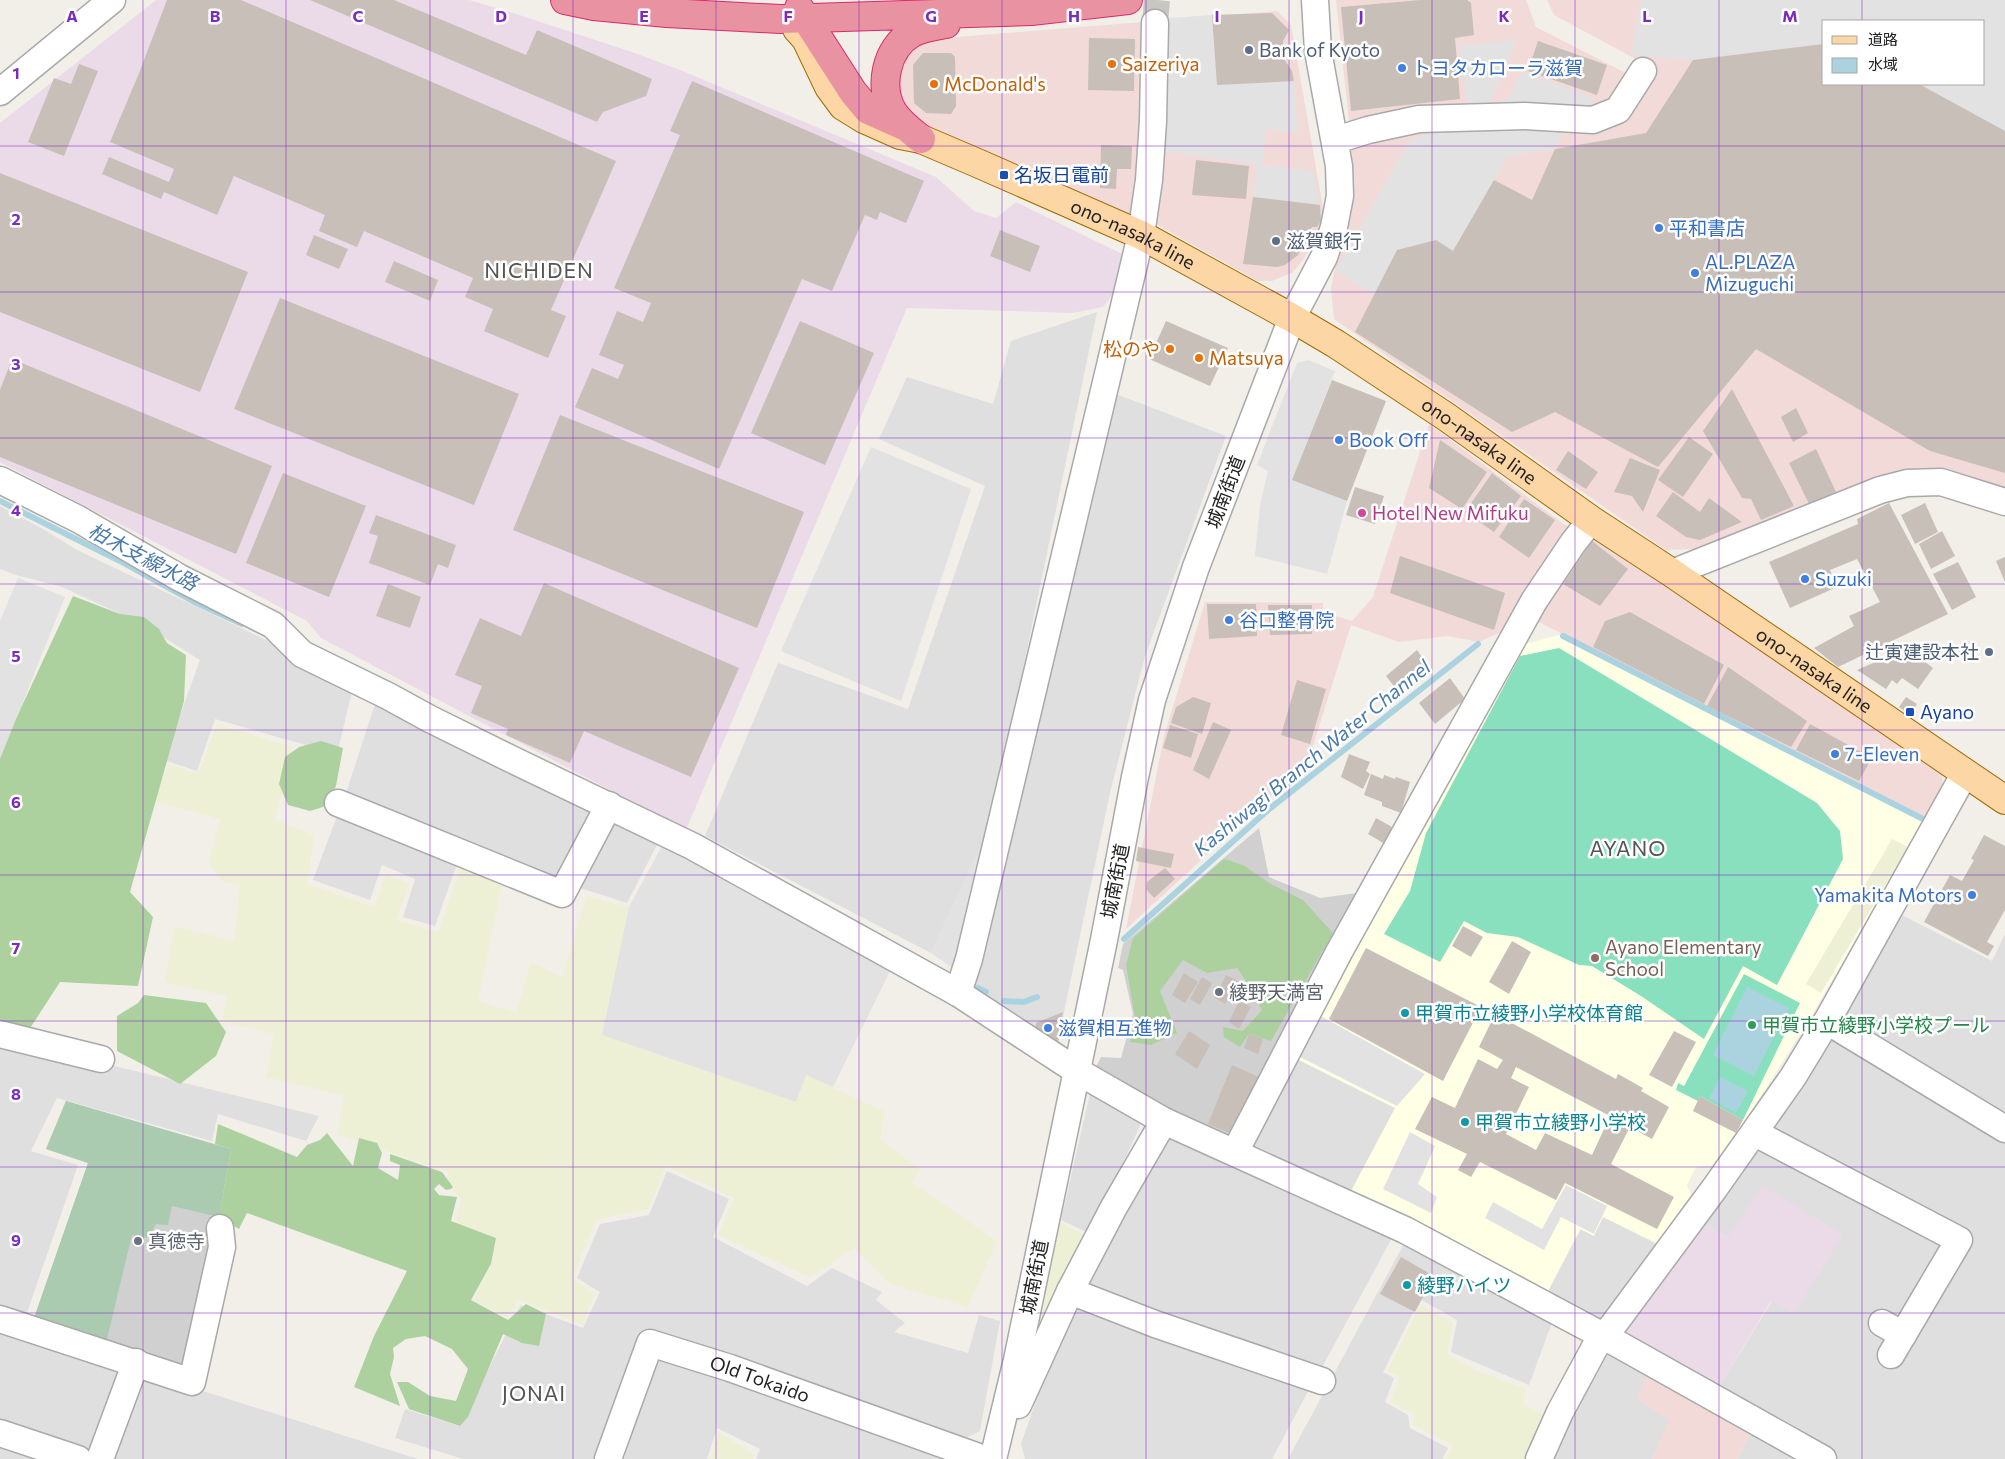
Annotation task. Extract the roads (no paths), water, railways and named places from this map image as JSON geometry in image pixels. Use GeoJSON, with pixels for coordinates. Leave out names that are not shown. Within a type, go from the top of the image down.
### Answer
{"type":"FeatureCollection","features":[{"type":"Feature","properties":{"kind":"highway"},"geometry":{"type":"LineString","coordinates":[[565,0],[594,6],[658,12],[1031,11]]}},
{"type":"Feature","properties":{"kind":"highway"},"geometry":{"type":"LineString","coordinates":[[912,133],[893,112],[886,94],[889,60],[898,45],[911,33],[928,26],[972,22],[1031,11],[1128,0]]}},
{"type":"Feature","properties":{"kind":"highway"},"geometry":{"type":"LineString","coordinates":[[793,13],[868,110],[912,133]]}},
{"type":"Feature","properties":{"kind":"main road","name":"ono-nasaka line"},"geometry":{"type":"LineString","coordinates":[[912,133],[1141,235],[1336,344],[1445,416],[1591,520],[2005,800]]}},
{"type":"Feature","properties":{"kind":"street"},"geometry":{"type":"LineString","coordinates":[[0,92],[112,0]]}},
{"type":"Feature","properties":{"kind":"street","name":"城南街道"},"geometry":{"type":"LineString","coordinates":[[993,1459],[1002,1428],[1077,1071],[1152,700],[1196,567],[1292,318],[1324,257],[1334,227],[1340,196],[1339,166],[1336,140],[1329,113],[1318,51],[1315,0]]}},
{"type":"Feature","properties":{"kind":"street"},"geometry":{"type":"LineString","coordinates":[[958,992],[969,959],[1141,235],[1149,180],[1153,121],[1155,23]]}},
{"type":"Feature","properties":{"kind":"street"},"geometry":{"type":"LineString","coordinates":[[1336,140],[1368,130],[1419,119],[1525,116],[1593,120],[1618,110],[1643,71]]}},
{"type":"Feature","properties":{"kind":"street"},"geometry":{"type":"LineString","coordinates":[[0,480],[78,519],[180,578],[273,625],[302,654],[430,719],[692,846],[958,992],[1077,1071],[1164,1121],[1405,1230],[1604,1336],[1823,1459]]}},
{"type":"Feature","properties":{"kind":"street"},"geometry":{"type":"LineString","coordinates":[[1672,573],[1870,494],[1907,483],[1941,482],[2005,502]]}},
{"type":"Feature","properties":{"kind":"street"},"geometry":{"type":"LineString","coordinates":[[1234,1152],[1339,952],[1534,601],[1578,535],[1591,520]]}},
{"type":"Feature","properties":{"kind":"street"},"geometry":{"type":"LineString","coordinates":[[1539,1459],[1595,1347],[1755,1133],[1793,1077],[1827,1021],[1965,773]]}},
{"type":"Feature","properties":{"kind":"street"},"geometry":{"type":"LineString","coordinates":[[338,803],[562,894],[609,805]]}},
{"type":"Feature","properties":{"kind":"street"},"geometry":{"type":"LineString","coordinates":[[1827,1021],[2005,1129]]}},
{"type":"Feature","properties":{"kind":"street"},"geometry":{"type":"LineString","coordinates":[[0,1034],[101,1059]]}},
{"type":"Feature","properties":{"kind":"street"},"geometry":{"type":"LineString","coordinates":[[1002,1428],[1019,1403],[1070,1291],[1114,1207],[1164,1121]]}},
{"type":"Feature","properties":{"kind":"street"},"geometry":{"type":"LineString","coordinates":[[1755,1133],[1959,1240],[1892,1338]]}},
{"type":"Feature","properties":{"kind":"street"},"geometry":{"type":"LineString","coordinates":[[0,1319],[136,1362],[192,1382],[222,1247],[220,1228]]}},
{"type":"Feature","properties":{"kind":"street"},"geometry":{"type":"LineString","coordinates":[[1070,1291],[1155,1324],[1322,1381]]}},
{"type":"Feature","properties":{"kind":"street","name":"Old Tokaido"},"geometry":{"type":"LineString","coordinates":[[608,1459],[650,1343],[730,1368],[984,1459]]}},
{"type":"Feature","properties":{"kind":"street"},"geometry":{"type":"LineString","coordinates":[[100,1459],[136,1362]]}},
{"type":"Feature","properties":{"kind":"street"},"geometry":{"type":"LineString","coordinates":[[0,1433],[78,1459]]}},
{"type":"Feature","properties":{"kind":"water"},"geometry":{"type":"Polygon","coordinates":[[[1747,987],[1789,1008],[1754,1076],[1713,1055],[1747,987]]]}},
{"type":"Feature","properties":{"kind":"water"},"geometry":{"type":"Polygon","coordinates":[[[1720,1077],[1748,1091],[1736,1113],[1709,1098],[1720,1077]]]}},
{"type":"Feature","properties":{"kind":"waterway","name":"柏木支線水路"},"geometry":{"type":"LineString","coordinates":[[0,501],[120,561],[194,602],[242,624]]}},
{"type":"Feature","properties":{"kind":"waterway"},"geometry":{"type":"LineString","coordinates":[[1563,636],[1925,820]]}},
{"type":"Feature","properties":{"kind":"waterway","name":"Kashiwagi Branch Water Channel"},"geometry":{"type":"LineString","coordinates":[[1124,939],[1268,810],[1478,644]]}},
{"type":"Feature","properties":{"kind":"waterway","name":"柏木支線水路"},"geometry":{"type":"LineString","coordinates":[[978,988],[986,992]]}},
{"type":"Feature","properties":{"kind":"waterway"},"geometry":{"type":"LineString","coordinates":[[1004,1001],[1024,1002],[1037,997]]}},
{"type":"Feature","properties":{"kind":"tunnel"},"geometry":{"type":"LineString","coordinates":[[1155,23],[1157,0]]}},
{"type":"Feature","properties":{"kind":"place","name":"Bank of Kyoto"},"geometry":{"type":"Point","coordinates":[1249,50]}},
{"type":"Feature","properties":{"kind":"place","name":"Saizeriya"},"geometry":{"type":"Point","coordinates":[1112,64]}},
{"type":"Feature","properties":{"kind":"place","name":"トヨタカローラ滋賀"},"geometry":{"type":"Point","coordinates":[1402,68]}},
{"type":"Feature","properties":{"kind":"place","name":"McDonald's"},"geometry":{"type":"Point","coordinates":[934,84]}},
{"type":"Feature","properties":{"kind":"place","name":"名坂日電前"},"geometry":{"type":"Point","coordinates":[1004,175]}},
{"type":"Feature","properties":{"kind":"place","name":"平和書店"},"geometry":{"type":"Point","coordinates":[1659,228]}},
{"type":"Feature","properties":{"kind":"place","name":"滋賀銀行"},"geometry":{"type":"Point","coordinates":[1276,241]}},
{"type":"Feature","properties":{"kind":"place","name":"AL.PLAZA Mizuguchi"},"geometry":{"type":"Point","coordinates":[1695,273]}},
{"type":"Feature","properties":{"kind":"place","name":"松のや"},"geometry":{"type":"Point","coordinates":[1170,349]}},
{"type":"Feature","properties":{"kind":"place","name":"Matsuya"},"geometry":{"type":"Point","coordinates":[1199,358]}},
{"type":"Feature","properties":{"kind":"place","name":"Book Off"},"geometry":{"type":"Point","coordinates":[1339,440]}},
{"type":"Feature","properties":{"kind":"place","name":"Hotel New Mifuku"},"geometry":{"type":"Point","coordinates":[1362,513]}},
{"type":"Feature","properties":{"kind":"place","name":"Suzuki"},"geometry":{"type":"Point","coordinates":[1805,579]}},
{"type":"Feature","properties":{"kind":"place","name":"谷口整骨院"},"geometry":{"type":"Point","coordinates":[1229,620]}},
{"type":"Feature","properties":{"kind":"place","name":"辻寅建設本社"},"geometry":{"type":"Point","coordinates":[1989,652]}},
{"type":"Feature","properties":{"kind":"place","name":"Ayano"},"geometry":{"type":"Point","coordinates":[1910,712]}},
{"type":"Feature","properties":{"kind":"place","name":"7-Eleven"},"geometry":{"type":"Point","coordinates":[1835,754]}},
{"type":"Feature","properties":{"kind":"place","name":"Yamakita Motors"},"geometry":{"type":"Point","coordinates":[1972,895]}},
{"type":"Feature","properties":{"kind":"place","name":"Ayano Elementary School"},"geometry":{"type":"Point","coordinates":[1595,958]}},
{"type":"Feature","properties":{"kind":"place","name":"綾野天満宮"},"geometry":{"type":"Point","coordinates":[1219,992]}},
{"type":"Feature","properties":{"kind":"place","name":"甲賀市立綾野小学校体育館"},"geometry":{"type":"Point","coordinates":[1405,1013]}},
{"type":"Feature","properties":{"kind":"place","name":"甲賀市立綾野小学校プール"},"geometry":{"type":"Point","coordinates":[1752,1025]}},
{"type":"Feature","properties":{"kind":"place","name":"滋賀相互進物"},"geometry":{"type":"Point","coordinates":[1048,1028]}},
{"type":"Feature","properties":{"kind":"place","name":"甲賀市立綾野小学校"},"geometry":{"type":"Point","coordinates":[1465,1122]}},
{"type":"Feature","properties":{"kind":"place","name":"真徳寺"},"geometry":{"type":"Point","coordinates":[138,1241]}},
{"type":"Feature","properties":{"kind":"place","name":"綾野ハイツ"},"geometry":{"type":"Point","coordinates":[1407,1285]}},
{"type":"Feature","properties":{"kind":"district","name":"NICHIDEN"},"geometry":{"type":"Point","coordinates":[539,271]}},
{"type":"Feature","properties":{"kind":"district","name":"AYANO"},"geometry":{"type":"Point","coordinates":[1628,849]}},
{"type":"Feature","properties":{"kind":"district","name":"JONAI"},"geometry":{"type":"Point","coordinates":[534,1394]}}]}
